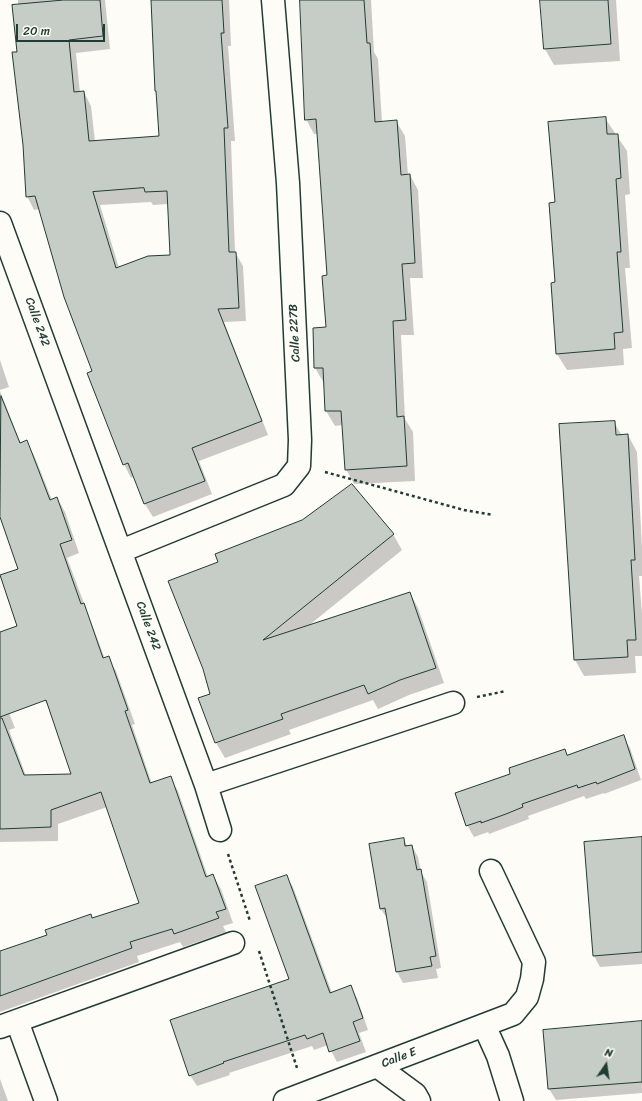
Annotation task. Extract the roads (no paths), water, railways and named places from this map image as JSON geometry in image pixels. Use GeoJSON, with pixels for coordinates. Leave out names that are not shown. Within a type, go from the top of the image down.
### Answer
{"type":"FeatureCollection","features":[{"type":"Feature","properties":{"kind":"street","name":"Calle 227B"},"geometry":{"type":"LineString","coordinates":[[121,551],[284,485],[299,466],[300,440],[288,183],[273,0]]}},
{"type":"Feature","properties":{"kind":"street","name":"Calle 242"},"geometry":{"type":"LineString","coordinates":[[0,223],[206,785],[220,830]]}},
{"type":"Feature","properties":{"kind":"street"},"geometry":{"type":"LineString","coordinates":[[206,785],[453,703]]}},
{"type":"Feature","properties":{"kind":"street","name":"Calle E"},"geometry":{"type":"LineString","coordinates":[[284,1101],[513,1014],[527,998],[532,979],[534,962],[491,871]]}},
{"type":"Feature","properties":{"kind":"street"},"geometry":{"type":"LineString","coordinates":[[46,1101],[9,1024],[233,943]]}},
{"type":"Feature","properties":{"kind":"street"},"geometry":{"type":"LineString","coordinates":[[484,1025],[498,1056],[512,1101]]}},
{"type":"Feature","properties":{"kind":"street"},"geometry":{"type":"LineString","coordinates":[[377,1066],[415,1094],[419,1101]]}}]}
